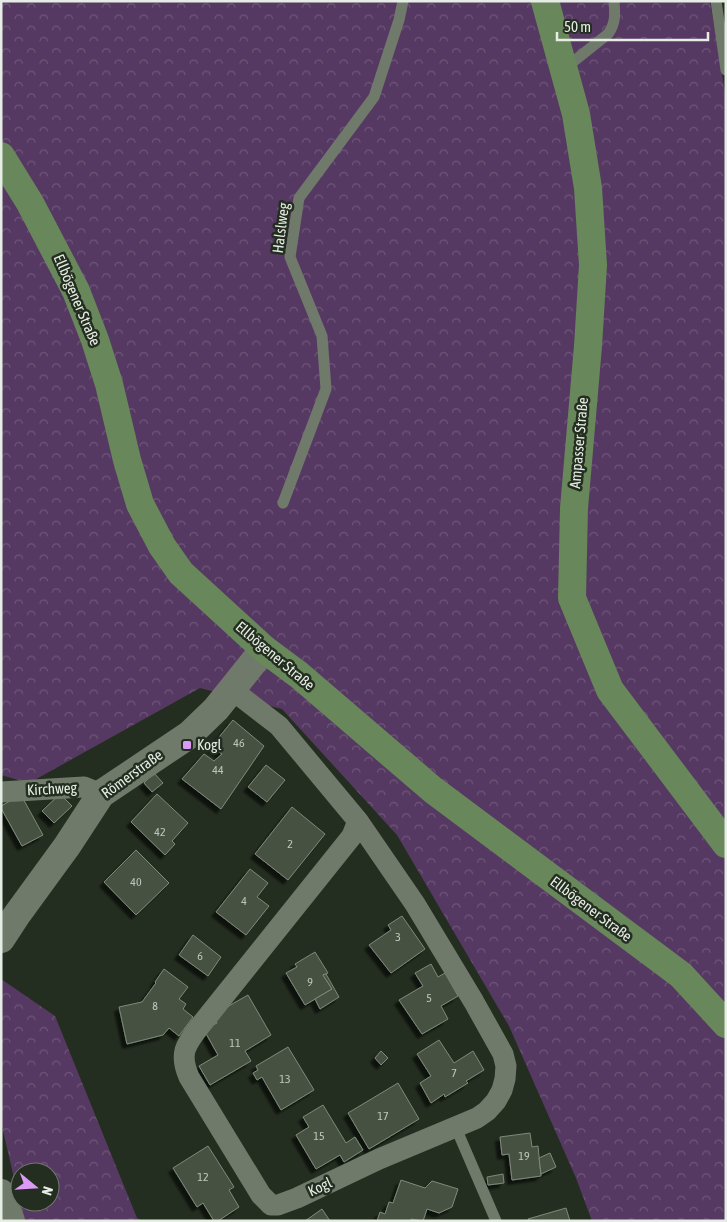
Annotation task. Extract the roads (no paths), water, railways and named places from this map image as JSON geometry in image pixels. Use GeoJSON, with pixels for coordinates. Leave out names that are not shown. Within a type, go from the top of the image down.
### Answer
{"type":"FeatureCollection","features":[{"type":"Feature","properties":{"kind":"main road","name":"Ampasser Straße"},"geometry":{"type":"LineString","coordinates":[[546,1],[576,114],[588,188],[593,265],[574,508],[572,598],[610,690],[726,844]]}},
{"type":"Feature","properties":{"kind":"main road","name":"Ellbögener Straße"},"geometry":{"type":"LineString","coordinates":[[1,156],[52,243],[79,300],[95,340],[109,384],[140,504],[162,546],[180,573],[264,649],[299,675],[433,790],[682,976],[726,1024]]}},
{"type":"Feature","properties":{"kind":"street","name":"Römerstraße"},"geometry":{"type":"LineString","coordinates":[[1,939],[67,846],[101,794],[189,735],[216,708],[264,649]]}},
{"type":"Feature","properties":{"kind":"street","name":"Kogl"},"geometry":{"type":"LineString","coordinates":[[231,689],[279,726],[358,821],[415,904],[474,1002],[503,1054],[506,1066],[502,1090],[487,1111],[477,1118],[379,1159],[297,1198],[278,1205],[271,1205],[261,1194],[189,1077],[185,1068],[184,1049],[188,1041],[352,836],[358,821]]}},
{"type":"Feature","properties":{"kind":"street","name":"Kirchweg"},"geometry":{"type":"LineString","coordinates":[[1,792],[84,787],[101,794]]}},
{"type":"Feature","properties":{"kind":"street"},"geometry":{"type":"LineString","coordinates":[[1,1193],[11,1221]]}},
{"type":"Feature","properties":{"kind":"lane","name":"Halslweg"},"geometry":{"type":"LineString","coordinates":[[282,504],[326,389],[322,336],[290,257],[299,198],[374,97],[400,20],[403,1]]}},
{"type":"Feature","properties":{"kind":"lane"},"geometry":{"type":"LineString","coordinates":[[563,69],[608,34],[616,18],[614,1]]}},
{"type":"Feature","properties":{"kind":"lane"},"geometry":{"type":"LineString","coordinates":[[716,1],[726,70]]}},
{"type":"Feature","properties":{"kind":"lane"},"geometry":{"type":"LineString","coordinates":[[456,1128],[496,1221]]}},
{"type":"Feature","properties":{"kind":"place","name":"Kogl"},"geometry":{"type":"Point","coordinates":[187,745]}}]}
